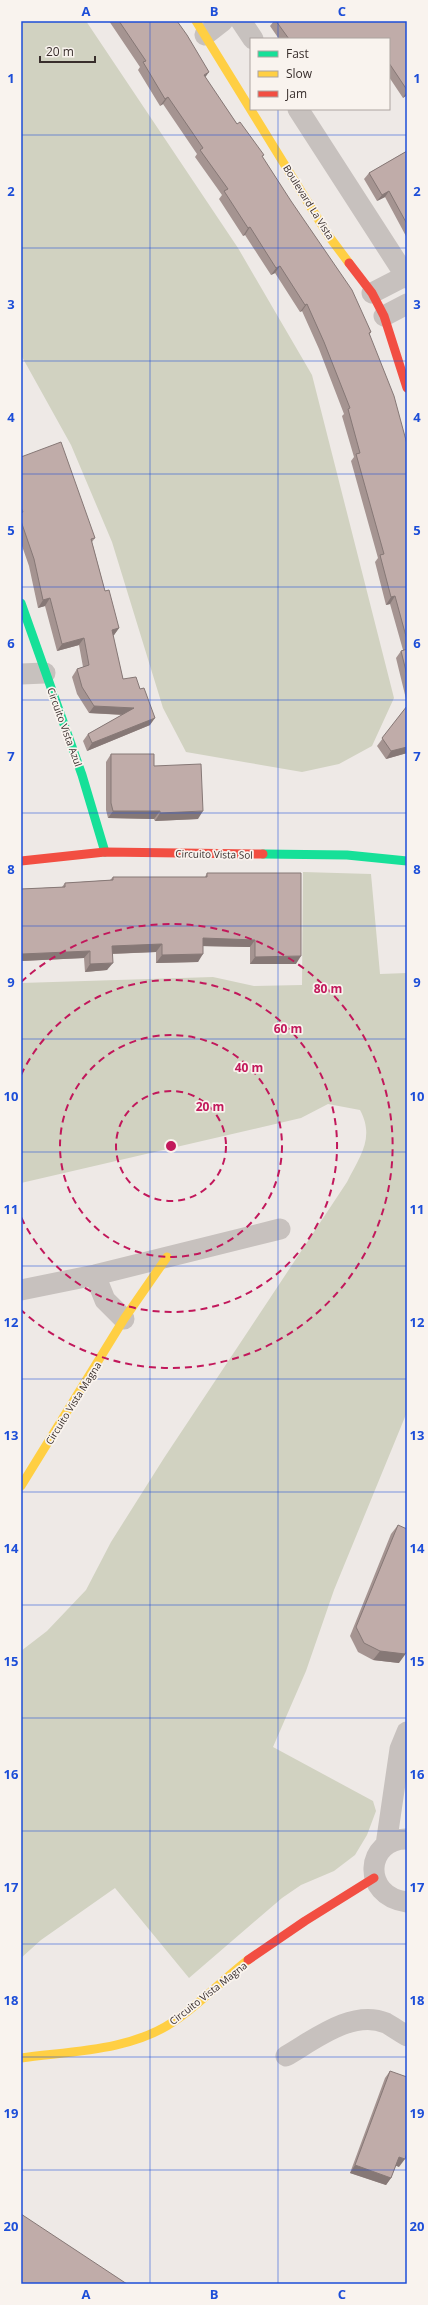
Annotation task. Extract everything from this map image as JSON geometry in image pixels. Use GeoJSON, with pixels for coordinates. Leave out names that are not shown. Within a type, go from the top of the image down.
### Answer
{"type":"FeatureCollection","features":[{"type":"Feature","properties":{"kind":"street"},"geometry":{"type":"LineString","coordinates":[[201,28],[223,21]]}},
{"type":"Feature","properties":{"kind":"street"},"geometry":{"type":"LineString","coordinates":[[241,21],[252,38]]}},
{"type":"Feature","properties":{"kind":"street","name":"Boulevard La Vista"},"geometry":{"type":"LineString","coordinates":[[201,28],[250,107]]}},
{"type":"Feature","properties":{"kind":"street","name":"Boulevard La Vista"},"geometry":{"type":"LineString","coordinates":[[252,110],[328,234],[372,293],[384,316],[407,388]]}},
{"type":"Feature","properties":{"kind":"street"},"geometry":{"type":"LineString","coordinates":[[299,110],[407,276],[372,293]]}},
{"type":"Feature","properties":{"kind":"street"},"geometry":{"type":"LineString","coordinates":[[384,316],[407,304]]}},
{"type":"Feature","properties":{"kind":"street","name":"Circuito Vista Azul"},"geometry":{"type":"LineString","coordinates":[[21,603],[82,775],[105,852]]}},
{"type":"Feature","properties":{"kind":"street"},"geometry":{"type":"LineString","coordinates":[[21,674],[46,673]]}},
{"type":"Feature","properties":{"kind":"street","name":"Circuito Vista Sol"},"geometry":{"type":"LineString","coordinates":[[21,861],[105,852],[347,855],[407,861]]}},
{"type":"Feature","properties":{"kind":"street"},"geometry":{"type":"LineString","coordinates":[[21,1290],[95,1275],[280,1229]]}},
{"type":"Feature","properties":{"kind":"street","name":"Circuito Vista Magna"},"geometry":{"type":"LineString","coordinates":[[21,1486],[124,1320],[167,1257]]}},
{"type":"Feature","properties":{"kind":"street"},"geometry":{"type":"LineString","coordinates":[[95,1275],[105,1300],[124,1320]]}},
{"type":"Feature","properties":{"kind":"street"},"geometry":{"type":"LineString","coordinates":[[386,1845],[400,1749],[407,1732]]}},
{"type":"Feature","properties":{"kind":"street"},"geometry":{"type":"LineString","coordinates":[[407,1839],[396,1840],[386,1845],[375,1860],[374,1878],[379,1888],[386,1896],[396,1901],[407,1902]]}},
{"type":"Feature","properties":{"kind":"street","name":"Circuito Vista Magna"},"geometry":{"type":"LineString","coordinates":[[21,2058],[122,2044],[150,2034],[176,2019],[239,1968],[302,1924],[374,1878]]}},
{"type":"Feature","properties":{"kind":"street"},"geometry":{"type":"LineString","coordinates":[[286,2056],[344,2024],[360,2020],[374,2020],[386,2024],[407,2036]]}},
{"type":"Feature","properties":{"kind":"green space"},"geometry":{"type":"Polygon","coordinates":[[[21,21],[86,21],[238,248],[312,375],[394,698],[372,746],[339,764],[302,772],[186,752],[163,708],[112,542],[71,445],[21,355],[21,21]]]}},
{"type":"Feature","properties":{"kind":"green space"},"geometry":{"type":"Polygon","coordinates":[[[303,872],[371,874],[380,974],[407,973],[407,1412],[334,1590],[306,1671],[273,1747],[373,1801],[376,1811],[367,1835],[355,1855],[334,1871],[301,1885],[282,1898],[189,1978],[115,1888],[41,1940],[21,1958],[21,1651],[47,1631],[86,1590],[111,1542],[164,1458],[347,1182],[364,1147],[366,1129],[360,1110],[328,1104],[301,1118],[21,1183],[21,983],[213,977],[254,986],[302,985],[303,872]]]}},
{"type":"Feature","properties":{"kind":"building"},"geometry":{"type":"Polygon","coordinates":[[[119,21],[177,21],[209,72],[204,75],[237,124],[240,122],[264,155],[262,156],[291,201],[352,290],[371,332],[369,333],[394,396],[407,444],[407,640],[395,596],[391,597],[380,555],[384,554],[356,454],[360,453],[348,409],[350,408],[307,304],[305,305],[280,266],[276,268],[250,227],[248,228],[224,191],[228,189],[200,150],[203,148],[168,97],[165,99],[143,62],[146,61],[119,21]]]}},
{"type":"Feature","properties":{"kind":"building"},"geometry":{"type":"Polygon","coordinates":[[[276,21],[407,21],[407,90],[390,64],[390,38],[288,38],[276,21]]]}},
{"type":"Feature","properties":{"kind":"building"},"geometry":{"type":"Polygon","coordinates":[[[407,151],[407,224],[389,191],[382,195],[369,173],[407,151]]]}},
{"type":"Feature","properties":{"kind":"building"},"geometry":{"type":"Polygon","coordinates":[[[61,442],[95,538],[91,539],[105,591],[109,590],[119,628],[112,630],[123,679],[136,677],[140,689],[144,688],[155,718],[92,743],[88,734],[134,708],[94,706],[82,687],[77,669],[89,665],[84,638],[62,644],[50,598],[43,600],[34,559],[21,521],[21,513],[23,512],[21,508],[21,457],[61,442]]]}},
{"type":"Feature","properties":{"kind":"building"},"geometry":{"type":"Polygon","coordinates":[[[407,649],[407,675],[401,651],[407,649]]]}},
{"type":"Feature","properties":{"kind":"building"},"geometry":{"type":"Polygon","coordinates":[[[407,706],[407,747],[391,751],[382,738],[407,706]]]}},
{"type":"Feature","properties":{"kind":"building"},"geometry":{"type":"Polygon","coordinates":[[[111,754],[154,754],[154,766],[201,764],[203,811],[160,813],[160,811],[113,811],[111,803],[111,754]]]}},
{"type":"Feature","properties":{"kind":"building"},"geometry":{"type":"Polygon","coordinates":[[[207,873],[301,873],[301,956],[255,957],[255,940],[203,938],[203,954],[162,955],[162,944],[112,946],[113,963],[90,964],[90,951],[22,954],[21,889],[65,887],[65,883],[113,880],[113,877],[207,877],[207,873]]]}},
{"type":"Feature","properties":{"kind":"building"},"geometry":{"type":"Polygon","coordinates":[[[398,1525],[407,1529],[407,1651],[405,1654],[380,1651],[364,1643],[356,1627],[398,1525]]]}},
{"type":"Feature","properties":{"kind":"building"},"geometry":{"type":"Polygon","coordinates":[[[390,2071],[407,2077],[407,2153],[405,2159],[399,2157],[391,2178],[355,2165],[390,2071]]]}},
{"type":"Feature","properties":{"kind":"building"},"geometry":{"type":"Polygon","coordinates":[[[21,2214],[127,2284],[21,2284],[21,2214]]]}},
{"type":"Feature","properties":{"kind":"traffic: fast"},"geometry":{"type":"LineString","coordinates":[[21,603],[82,775],[105,852]]}},
{"type":"Feature","properties":{"kind":"traffic: fast"},"geometry":{"type":"LineString","coordinates":[[263,854],[347,855],[407,861]]}},
{"type":"Feature","properties":{"kind":"traffic: slow"},"geometry":{"type":"LineString","coordinates":[[196,21],[250,109]]}},
{"type":"Feature","properties":{"kind":"traffic: slow"},"geometry":{"type":"LineString","coordinates":[[251,110],[328,235],[349,263]]}},
{"type":"Feature","properties":{"kind":"traffic: slow"},"geometry":{"type":"LineString","coordinates":[[21,1486],[124,1319],[167,1257]]}},
{"type":"Feature","properties":{"kind":"traffic: slow"},"geometry":{"type":"LineString","coordinates":[[21,2058],[100,2048],[138,2039],[156,2032],[183,2015],[248,1960]]}},
{"type":"Feature","properties":{"kind":"traffic: jam"},"geometry":{"type":"LineString","coordinates":[[349,263],[372,293],[384,316],[407,388]]}},
{"type":"Feature","properties":{"kind":"traffic: jam"},"geometry":{"type":"LineString","coordinates":[[21,861],[105,852],[263,854]]}},
{"type":"Feature","properties":{"kind":"traffic: jam"},"geometry":{"type":"LineString","coordinates":[[248,1960],[305,1921],[374,1878]]}}]}
